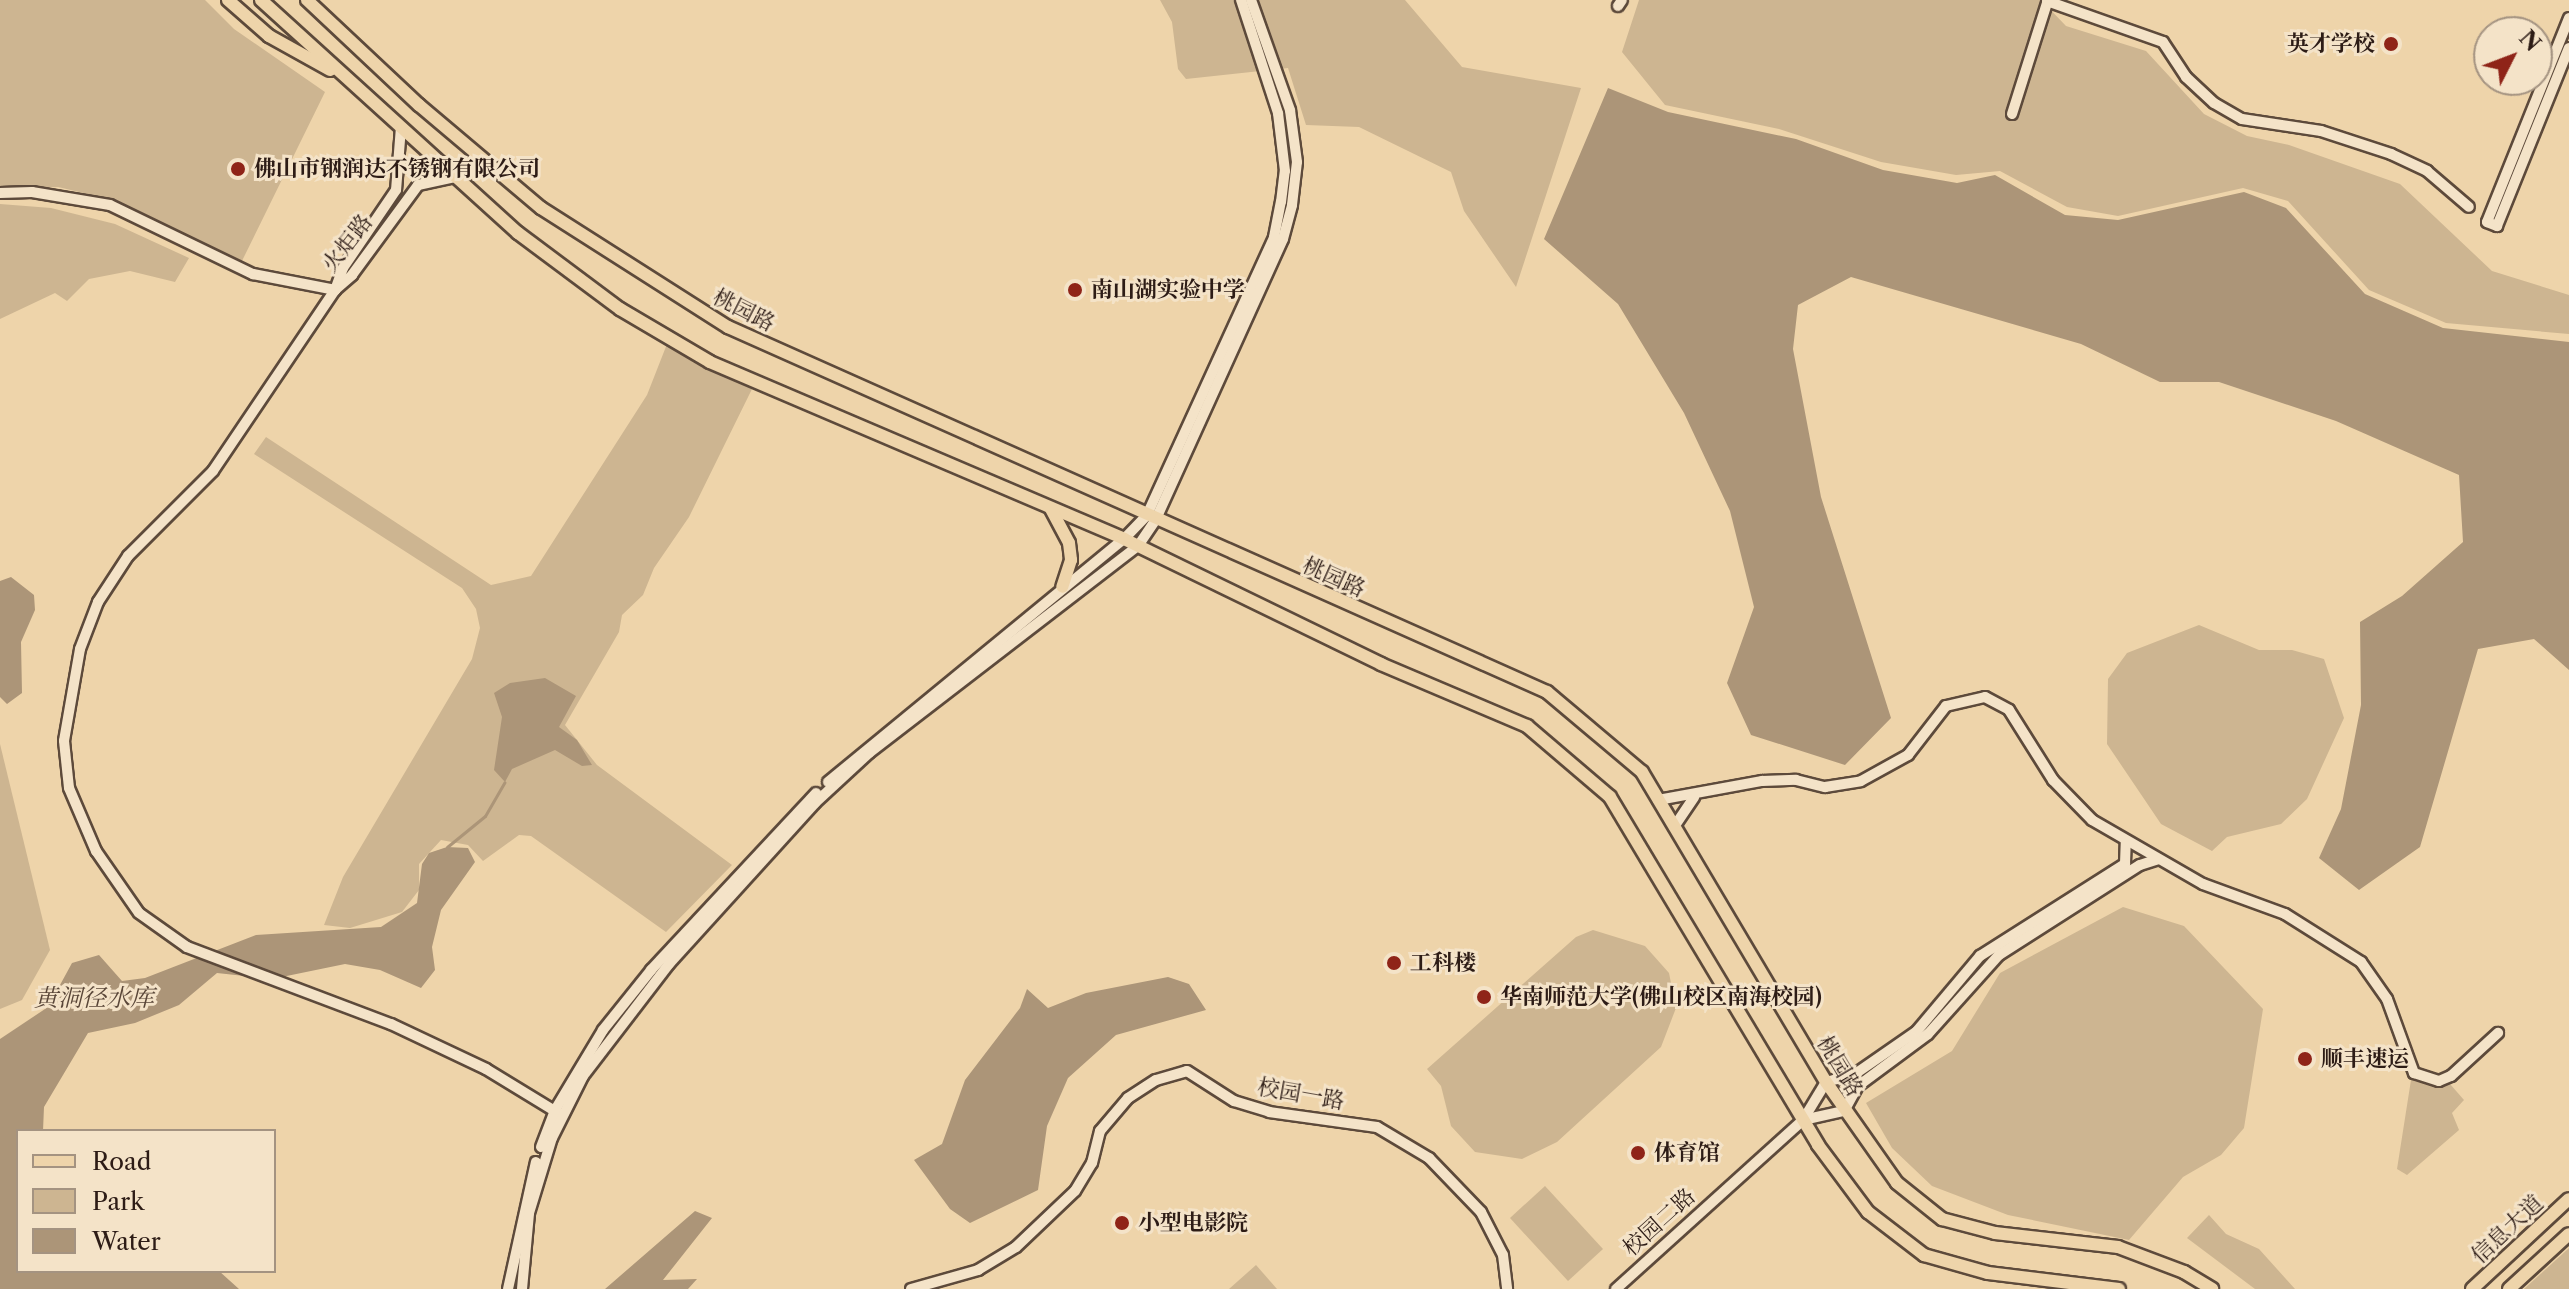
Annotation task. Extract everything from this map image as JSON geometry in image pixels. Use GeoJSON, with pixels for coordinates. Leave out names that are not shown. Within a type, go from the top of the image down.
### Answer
{"type":"FeatureCollection","features":[{"type":"Feature","properties":{"kind":"main road"},"geometry":{"type":"LineString","coordinates":[[228,0],[269,36],[352,82]]}},
{"type":"Feature","properties":{"kind":"main road"},"geometry":{"type":"LineString","coordinates":[[261,0],[518,233],[620,309],[710,362],[1124,539],[1381,664],[1527,726],[1610,797],[1803,1120],[1868,1212],[1924,1255],[1988,1273],[2119,1289]]}},
{"type":"Feature","properties":{"kind":"main road","name":"桃园路"},"geometry":{"type":"LineString","coordinates":[[307,0],[419,105],[541,208],[728,327],[1547,692],[1642,772],[1826,1082],[1897,1183],[1942,1219],[1995,1233],[2118,1247],[2212,1289]]}},
{"type":"Feature","properties":{"kind":"main road"},"geometry":{"type":"LineString","coordinates":[[1051,509],[1069,543],[1071,560],[1062,587]]}},
{"type":"Feature","properties":{"kind":"main road","name":"信息大道"},"geometry":{"type":"LineString","coordinates":[[2472,1289],[2569,1199]]}},
{"type":"Feature","properties":{"kind":"main road","name":"信息大道"},"geometry":{"type":"LineString","coordinates":[[2509,1289],[2569,1234]]}},
{"type":"Feature","properties":{"kind":"street"},"geometry":{"type":"LineString","coordinates":[[508,1289],[528,1182],[559,1113],[603,1030],[651,970],[805,804],[1062,587],[1152,517],[1274,237],[1281,202],[1285,171],[1278,113],[1241,0]]}},
{"type":"Feature","properties":{"kind":"street"},"geometry":{"type":"LineString","coordinates":[[522,1289],[529,1213],[559,1113],[616,1029],[815,803],[869,753],[1138,546],[1283,239],[1292,205],[1297,162],[1290,110],[1251,0]]}},
{"type":"Feature","properties":{"kind":"street"},"geometry":{"type":"LineString","coordinates":[[2012,114],[2048,1],[2163,42],[2186,77],[2214,103],[2242,119],[2321,131],[2379,149],[2427,171],[2469,207]]}},
{"type":"Feature","properties":{"kind":"street"},"geometry":{"type":"LineString","coordinates":[[2569,18],[2492,224],[2569,48]]}},
{"type":"Feature","properties":{"kind":"street","name":"火炬路"},"geometry":{"type":"LineString","coordinates":[[335,290],[343,268],[396,190],[401,127]]}},
{"type":"Feature","properties":{"kind":"street","name":"火炬路"},"geometry":{"type":"LineString","coordinates":[[335,290],[352,275],[412,191],[457,177]]}},
{"type":"Feature","properties":{"kind":"street"},"geometry":{"type":"LineString","coordinates":[[0,193],[32,192],[110,205],[253,274],[335,290],[213,471],[128,556],[98,602],[80,649],[64,741],[69,788],[96,851],[139,913],[218,963],[316,996],[449,1051],[559,1113]]}},
{"type":"Feature","properties":{"kind":"street"},"geometry":{"type":"LineString","coordinates":[[1658,800],[1694,797],[1762,781],[1796,780],[1825,787],[1861,781],[1908,755],[1946,706],[1985,697],[2009,710],[2073,803],[2126,841],[2203,884],[2285,914],[2361,962],[2387,999],[2405,1058],[2425,1079],[2451,1076],[2498,1033]]}},
{"type":"Feature","properties":{"kind":"street"},"geometry":{"type":"LineString","coordinates":[[1674,827],[1694,797]]}},
{"type":"Feature","properties":{"kind":"street"},"geometry":{"type":"LineString","coordinates":[[1803,1120],[1826,1082],[1855,1074],[1917,1031],[1980,956],[2125,864],[2126,841]]}},
{"type":"Feature","properties":{"kind":"street"},"geometry":{"type":"LineString","coordinates":[[1803,1120],[1844,1111],[1858,1086],[1928,1034],[1999,955],[2140,865],[2158,859]]}},
{"type":"Feature","properties":{"kind":"street","name":"校园一路"},"geometry":{"type":"LineString","coordinates":[[911,1289],[978,1270],[1016,1247],[1075,1191],[1092,1163],[1100,1131],[1120,1107],[1156,1080],[1187,1071],[1234,1101],[1269,1112],[1377,1127],[1429,1158],[1481,1212],[1503,1255],[1507,1289]]}},
{"type":"Feature","properties":{"kind":"street","name":"校园二路"},"geometry":{"type":"LineString","coordinates":[[1616,1289],[1803,1120]]}},
{"type":"Feature","properties":{"kind":"green space"},"geometry":{"type":"Polygon","coordinates":[[[0,0],[205,0],[234,29],[325,92],[240,265],[92,195],[58,187],[0,188],[0,0]]]}},
{"type":"Feature","properties":{"kind":"green space"},"geometry":{"type":"Polygon","coordinates":[[[1160,0],[1405,0],[1462,67],[1581,88],[1516,287],[1464,211],[1451,172],[1359,127],[1306,125],[1288,68],[1186,79],[1178,69],[1172,22],[1160,0]]]}},
{"type":"Feature","properties":{"kind":"green space"},"geometry":{"type":"Polygon","coordinates":[[[1639,0],[2041,0],[2066,26],[2146,51],[2204,114],[2247,136],[2289,145],[2400,184],[2492,271],[2569,295],[2569,334],[2446,323],[2369,290],[2288,201],[2243,188],[2118,216],[2067,207],[2000,171],[1956,175],[1881,162],[1779,129],[1665,105],[1622,52],[1639,0]]]}},
{"type":"Feature","properties":{"kind":"green space"},"geometry":{"type":"Polygon","coordinates":[[[0,204],[51,208],[115,224],[189,258],[175,282],[130,271],[89,279],[67,301],[55,293],[0,319],[0,204]]]}},
{"type":"Feature","properties":{"kind":"green space"},"geometry":{"type":"Polygon","coordinates":[[[667,344],[752,389],[689,517],[654,568],[643,595],[622,615],[619,632],[565,725],[597,765],[732,865],[666,932],[531,836],[519,835],[483,861],[468,845],[441,840],[419,864],[419,890],[402,912],[350,928],[324,925],[343,877],[472,659],[480,628],[476,609],[462,588],[254,454],[266,437],[491,585],[531,576],[647,395],[667,344]]]}},
{"type":"Feature","properties":{"kind":"green space"},"geometry":{"type":"Polygon","coordinates":[[[2199,625],[2259,650],[2292,650],[2324,659],[2344,718],[2307,799],[2281,824],[2227,837],[2212,851],[2161,824],[2107,744],[2108,679],[2127,653],[2199,625]]]}},
{"type":"Feature","properties":{"kind":"green space"},"geometry":{"type":"Polygon","coordinates":[[[0,744],[50,950],[22,1000],[0,1009],[0,744]]]}},
{"type":"Feature","properties":{"kind":"green space"},"geometry":{"type":"Polygon","coordinates":[[[2123,907],[2184,926],[2263,1009],[2244,1128],[2221,1155],[2183,1177],[2129,1240],[2008,1215],[1932,1186],[1892,1148],[1866,1103],[1952,1051],[2000,973],[2123,907]]]}},
{"type":"Feature","properties":{"kind":"green space"},"geometry":{"type":"Polygon","coordinates":[[[1593,930],[1645,946],[1669,973],[1676,1008],[1661,1047],[1557,1142],[1522,1159],[1475,1152],[1451,1126],[1441,1086],[1427,1069],[1576,937],[1593,930]]]}},
{"type":"Feature","properties":{"kind":"green space"},"geometry":{"type":"Polygon","coordinates":[[[2411,1080],[2438,1087],[2450,1084],[2464,1100],[2452,1113],[2459,1130],[2407,1175],[2397,1169],[2411,1080]]]}},
{"type":"Feature","properties":{"kind":"green space"},"geometry":{"type":"Polygon","coordinates":[[[1545,1186],[1603,1249],[1568,1281],[1510,1218],[1545,1186]]]}},
{"type":"Feature","properties":{"kind":"green space"},"geometry":{"type":"Polygon","coordinates":[[[2209,1215],[2226,1234],[2259,1249],[2295,1289],[2255,1289],[2187,1238],[2209,1215]]]}},
{"type":"Feature","properties":{"kind":"green space"},"geometry":{"type":"Polygon","coordinates":[[[2569,1248],[2569,1289],[2524,1289],[2569,1248]]]}},
{"type":"Feature","properties":{"kind":"green space"},"geometry":{"type":"Polygon","coordinates":[[[1256,1265],[1277,1289],[1229,1289],[1256,1265]]]}},
{"type":"Feature","properties":{"kind":"water"},"geometry":{"type":"Polygon","coordinates":[[[1608,88],[1668,112],[1796,139],[1883,170],[1957,183],[1995,175],[2065,215],[2118,220],[2244,192],[2286,208],[2365,294],[2443,328],[2569,342],[2569,670],[2534,639],[2478,649],[2420,847],[2359,890],[2319,858],[2341,809],[2361,705],[2360,622],[2402,596],[2463,542],[2459,475],[2336,421],[2219,382],[2160,382],[2081,344],[1851,277],[1798,305],[1793,349],[1821,497],[1891,718],[1845,765],[1751,735],[1727,683],[1754,607],[1730,511],[1684,413],[1618,304],[1544,239],[1608,88]]]}},
{"type":"Feature","properties":{"kind":"water"},"geometry":{"type":"Polygon","coordinates":[[[11,577],[34,595],[35,610],[21,642],[22,693],[7,704],[0,697],[0,581],[11,577]]]}},
{"type":"Feature","properties":{"kind":"water"},"geometry":{"type":"Polygon","coordinates":[[[545,678],[576,696],[559,727],[577,740],[592,765],[582,766],[555,750],[512,769],[505,782],[494,770],[502,717],[494,693],[510,683],[545,678]]]}},
{"type":"Feature","properties":{"kind":"water","name":"黄洞径水库"},"geometry":{"type":"Polygon","coordinates":[[[447,847],[468,848],[475,862],[441,910],[432,947],[435,970],[421,988],[380,970],[345,964],[272,979],[217,973],[179,1005],[135,1023],[88,1033],[44,1107],[43,1129],[16,1129],[16,1273],[221,1273],[239,1289],[0,1289],[0,1039],[48,1007],[72,963],[99,955],[122,981],[145,978],[256,935],[381,927],[417,903],[422,864],[429,853],[447,847]]]}},
{"type":"Feature","properties":{"kind":"water"},"geometry":{"type":"Polygon","coordinates":[[[1168,977],[1189,984],[1206,1010],[1116,1035],[1068,1078],[1047,1126],[1038,1190],[970,1223],[950,1209],[914,1160],[942,1144],[965,1080],[1020,1008],[1027,989],[1048,1008],[1086,993],[1168,977]]]}},
{"type":"Feature","properties":{"kind":"water"},"geometry":{"type":"Polygon","coordinates":[[[695,1211],[712,1218],[663,1280],[697,1279],[688,1289],[605,1289],[695,1211]]]}},
{"type":"Feature","properties":{"kind":"waterway"},"geometry":{"type":"LineString","coordinates":[[447,847],[485,816],[505,782]]}},
{"type":"Feature","properties":{"kind":"place","name":"英才学校"},"geometry":{"type":"Point","coordinates":[2391,44]}},
{"type":"Feature","properties":{"kind":"place","name":"佛山市钢润达不锈钢有限公司"},"geometry":{"type":"Point","coordinates":[238,169]}},
{"type":"Feature","properties":{"kind":"place","name":"南山湖实验中学"},"geometry":{"type":"Point","coordinates":[1075,290]}},
{"type":"Feature","properties":{"kind":"place","name":"工科楼"},"geometry":{"type":"Point","coordinates":[1394,963]}},
{"type":"Feature","properties":{"kind":"place","name":"华南师范大学(佛山校区南海校园)"},"geometry":{"type":"Point","coordinates":[1484,997]}},
{"type":"Feature","properties":{"kind":"place","name":"顺丰速运"},"geometry":{"type":"Point","coordinates":[2305,1059]}},
{"type":"Feature","properties":{"kind":"place","name":"体育馆"},"geometry":{"type":"Point","coordinates":[1638,1153]}},
{"type":"Feature","properties":{"kind":"place","name":"小型电影院"},"geometry":{"type":"Point","coordinates":[1122,1223]}}]}
